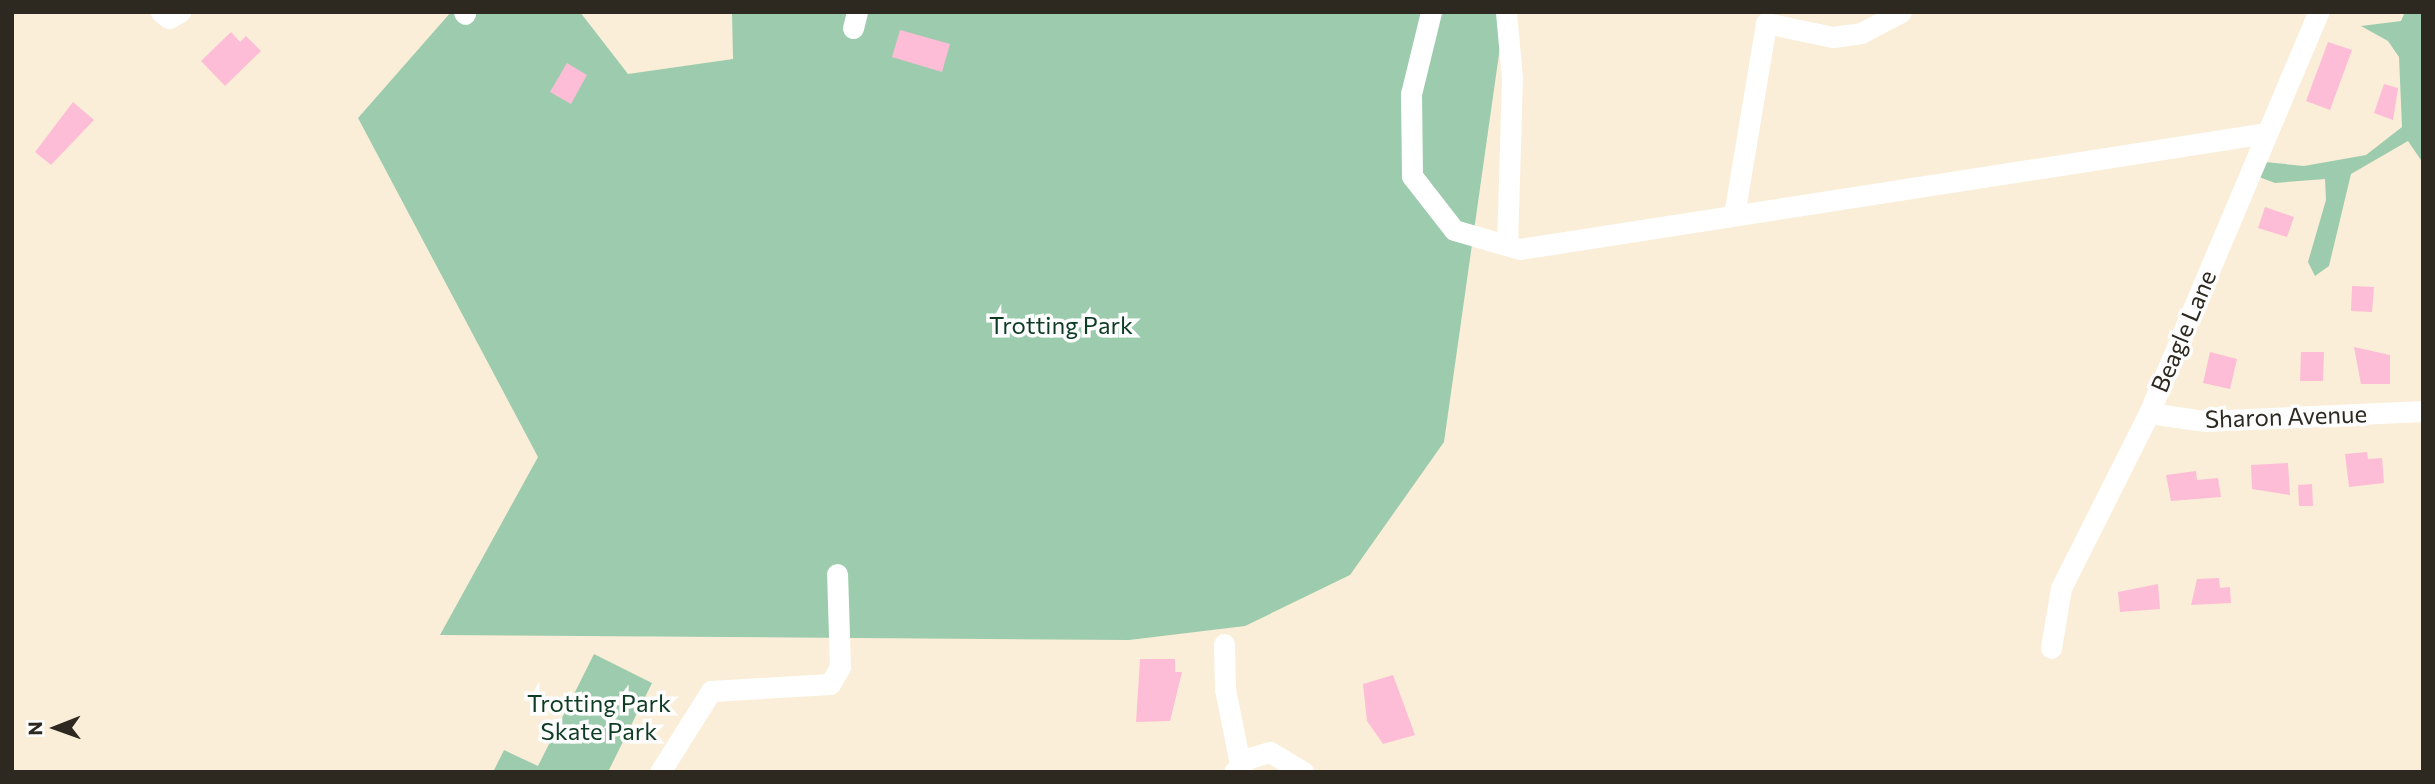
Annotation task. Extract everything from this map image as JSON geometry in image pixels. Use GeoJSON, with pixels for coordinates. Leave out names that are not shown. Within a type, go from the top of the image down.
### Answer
{"type":"FeatureCollection","features":[{"type":"Feature","properties":{"kind":"street"},"geometry":{"type":"LineString","coordinates":[[161,12],[173,18],[180,12]]}},
{"type":"Feature","properties":{"kind":"street"},"geometry":{"type":"LineString","coordinates":[[1431,12],[1411,94],[1412,176],[1454,230],[1520,249],[2267,133]]}},
{"type":"Feature","properties":{"kind":"street"},"geometry":{"type":"LineString","coordinates":[[1506,12],[1512,78],[1507,245]]}},
{"type":"Feature","properties":{"kind":"street"},"geometry":{"type":"LineString","coordinates":[[1734,215],[1766,23],[1833,37],[1861,33],[1901,12]]}},
{"type":"Feature","properties":{"kind":"street","name":"Beagle Lane"},"geometry":{"type":"LineString","coordinates":[[2051,648],[2061,588],[2149,413],[2318,12]]}},
{"type":"Feature","properties":{"kind":"street","name":"Sharon Avenue"},"geometry":{"type":"LineString","coordinates":[[2149,413],[2204,421],[2423,411]]}},
{"type":"Feature","properties":{"kind":"street"},"geometry":{"type":"LineString","coordinates":[[660,772],[711,691],[830,684],[840,667],[837,574]]}},
{"type":"Feature","properties":{"kind":"street"},"geometry":{"type":"LineString","coordinates":[[1224,644],[1225,689],[1237,768],[1270,752],[1291,759],[1303,772]]}},
{"type":"Feature","properties":{"kind":"green space","name":"Trotting Park"},"geometry":{"type":"Polygon","coordinates":[[[451,12],[580,12],[628,74],[733,59],[732,12],[1505,12],[1444,442],[1350,575],[1245,626],[1129,640],[440,635],[538,457],[358,118],[451,12]]]}},
{"type":"Feature","properties":{"kind":"green space"},"geometry":{"type":"Polygon","coordinates":[[[2405,12],[2423,12],[2423,163],[2408,141],[2351,174],[2329,266],[2315,276],[2308,262],[2326,200],[2325,179],[2275,183],[2259,177],[2265,162],[2304,166],[2366,155],[2402,127],[2399,57],[2388,41],[2361,26],[2401,21],[2405,12]]]}},
{"type":"Feature","properties":{"kind":"green space","name":"Trotting Park Skate Park"},"geometry":{"type":"Polygon","coordinates":[[[594,654],[652,683],[608,772],[493,772],[504,750],[538,766],[594,654]]]}},
{"type":"Feature","properties":{"kind":"building"},"geometry":{"type":"Polygon","coordinates":[[[900,30],[950,44],[942,72],[892,57],[900,30]]]}},
{"type":"Feature","properties":{"kind":"building"},"geometry":{"type":"Polygon","coordinates":[[[231,32],[240,42],[246,36],[261,51],[225,86],[201,61],[231,32]]]}},
{"type":"Feature","properties":{"kind":"building"},"geometry":{"type":"Polygon","coordinates":[[[2328,42],[2352,50],[2330,110],[2306,101],[2328,42]]]}},
{"type":"Feature","properties":{"kind":"building"},"geometry":{"type":"Polygon","coordinates":[[[567,63],[587,75],[571,104],[550,92],[567,63]]]}},
{"type":"Feature","properties":{"kind":"building"},"geometry":{"type":"Polygon","coordinates":[[[2384,84],[2398,88],[2393,120],[2374,113],[2384,84]]]}},
{"type":"Feature","properties":{"kind":"building"},"geometry":{"type":"Polygon","coordinates":[[[73,102],[94,120],[51,165],[35,152],[73,102]]]}},
{"type":"Feature","properties":{"kind":"building"},"geometry":{"type":"Polygon","coordinates":[[[2265,207],[2294,217],[2287,237],[2258,228],[2265,207]]]}},
{"type":"Feature","properties":{"kind":"building"},"geometry":{"type":"Polygon","coordinates":[[[2352,286],[2374,287],[2372,312],[2351,311],[2352,286]]]}},
{"type":"Feature","properties":{"kind":"building"},"geometry":{"type":"Polygon","coordinates":[[[2354,347],[2390,355],[2390,384],[2361,384],[2354,347]]]}},
{"type":"Feature","properties":{"kind":"building"},"geometry":{"type":"Polygon","coordinates":[[[2210,352],[2237,359],[2230,389],[2203,383],[2210,352]]]}},
{"type":"Feature","properties":{"kind":"building"},"geometry":{"type":"Polygon","coordinates":[[[2301,352],[2324,352],[2323,381],[2300,381],[2301,352]]]}},
{"type":"Feature","properties":{"kind":"building"},"geometry":{"type":"Polygon","coordinates":[[[2367,452],[2368,459],[2382,458],[2384,483],[2349,487],[2345,454],[2367,452]]]}},
{"type":"Feature","properties":{"kind":"building"},"geometry":{"type":"Polygon","coordinates":[[[2288,463],[2290,495],[2252,489],[2251,465],[2288,463]]]}},
{"type":"Feature","properties":{"kind":"building"},"geometry":{"type":"Polygon","coordinates":[[[2196,471],[2197,480],[2218,478],[2221,497],[2171,501],[2166,475],[2196,471]]]}},
{"type":"Feature","properties":{"kind":"building"},"geometry":{"type":"Polygon","coordinates":[[[2312,484],[2313,506],[2299,506],[2298,485],[2312,484]]]}},
{"type":"Feature","properties":{"kind":"building"},"geometry":{"type":"Polygon","coordinates":[[[2219,578],[2220,588],[2230,587],[2231,603],[2191,605],[2197,579],[2219,578]]]}},
{"type":"Feature","properties":{"kind":"building"},"geometry":{"type":"Polygon","coordinates":[[[2158,584],[2160,609],[2120,612],[2118,592],[2158,584]]]}},
{"type":"Feature","properties":{"kind":"building"},"geometry":{"type":"Polygon","coordinates":[[[1140,659],[1175,659],[1175,672],[1182,672],[1170,721],[1136,722],[1140,659]]]}},
{"type":"Feature","properties":{"kind":"building"},"geometry":{"type":"Polygon","coordinates":[[[1393,675],[1415,735],[1383,744],[1367,721],[1363,684],[1393,675]]]}}]}
